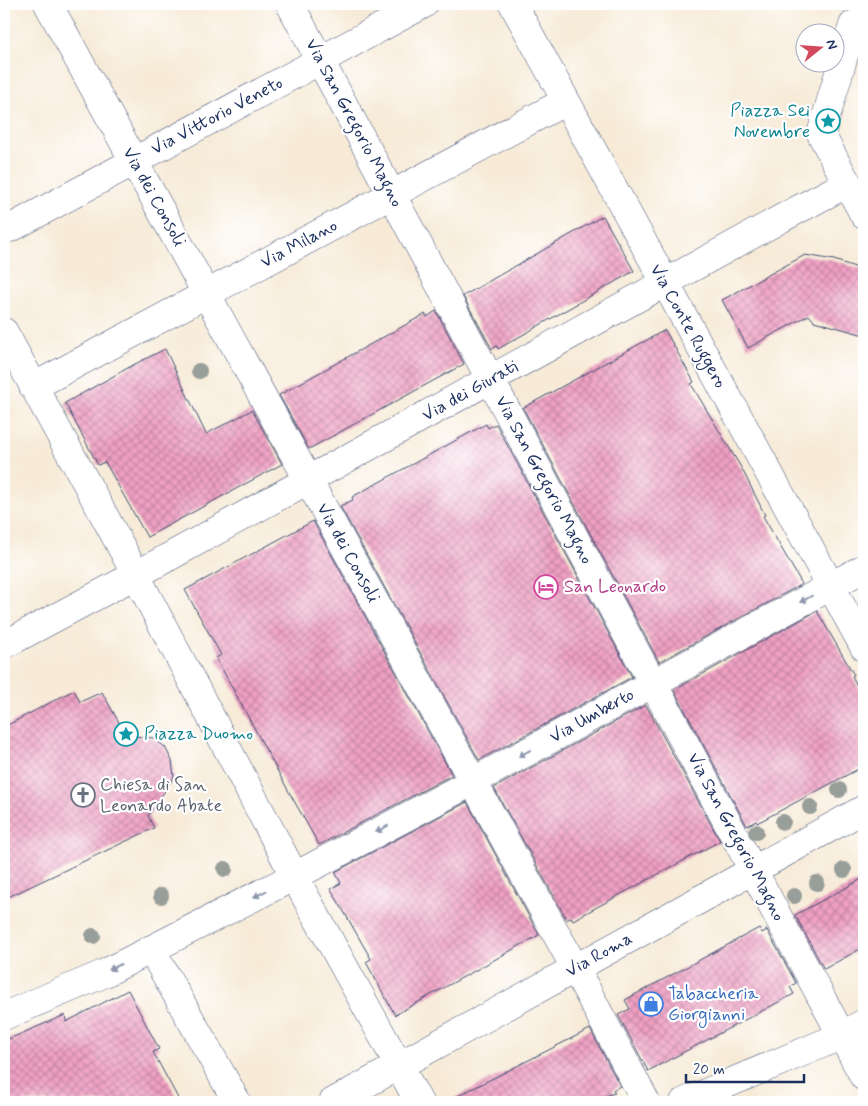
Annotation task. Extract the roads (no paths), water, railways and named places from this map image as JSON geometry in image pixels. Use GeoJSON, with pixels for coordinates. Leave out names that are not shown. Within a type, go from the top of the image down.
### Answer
{"type":"FeatureCollection","features":[{"type":"Feature","properties":{"kind":"street","name":"Via dei Consoli"},"geometry":{"type":"LineString","coordinates":[[48,4],[575,968],[646,1102]]}},
{"type":"Feature","properties":{"kind":"street","name":"Via San Gregorio Magno"},"geometry":{"type":"LineString","coordinates":[[290,4],[754,870],[853,1030],[864,1077]]}},
{"type":"Feature","properties":{"kind":"street","name":"Via Vittorio Veneto"},"geometry":{"type":"LineString","coordinates":[[10,228],[424,4]]}},
{"type":"Feature","properties":{"kind":"street","name":"Via Conte Ruggero"},"geometry":{"type":"LineString","coordinates":[[513,4],[864,647]]}},
{"type":"Feature","properties":{"kind":"street"},"geometry":{"type":"LineString","coordinates":[[864,19],[853,25],[821,134],[864,215]]}},
{"type":"Feature","properties":{"kind":"street","name":"Via Milano"},"geometry":{"type":"LineString","coordinates":[[33,387],[566,101]]}},
{"type":"Feature","properties":{"kind":"street","name":"Via dei Giurati"},"geometry":{"type":"LineString","coordinates":[[4,645],[146,570],[848,183]]}},
{"type":"Feature","properties":{"kind":"street"},"geometry":{"type":"LineString","coordinates":[[4,332],[118,541],[146,570],[306,878],[399,1066],[419,1102]]}},
{"type":"Feature","properties":{"kind":"street","name":"Via Umberto"},"geometry":{"type":"LineString","coordinates":[[4,1016],[103,974],[151,949],[306,878],[472,782],[864,568]]}},
{"type":"Feature","properties":{"kind":"street","name":"Via Roma"},"geometry":{"type":"LineString","coordinates":[[333,1102],[864,809]]}},
{"type":"Feature","properties":{"kind":"street"},"geometry":{"type":"LineString","coordinates":[[151,949],[237,1102]]}},
{"type":"Feature","properties":{"kind":"street"},"geometry":{"type":"LineString","coordinates":[[684,1102],[853,1030]]}},
{"type":"Feature","properties":{"kind":"place","name":"Piazza Sei Novembre"},"geometry":{"type":"Point","coordinates":[828,121]}},
{"type":"Feature","properties":{"kind":"place","name":"San Leonardo"},"geometry":{"type":"Point","coordinates":[546,587]}},
{"type":"Feature","properties":{"kind":"place","name":"Piazza Duomo"},"geometry":{"type":"Point","coordinates":[126,734]}},
{"type":"Feature","properties":{"kind":"place","name":"Chiesa di San Leonardo Abate"},"geometry":{"type":"Point","coordinates":[83,795]}},
{"type":"Feature","properties":{"kind":"place","name":"Tabaccheria Giorgianni"},"geometry":{"type":"Point","coordinates":[651,1004]}}]}
